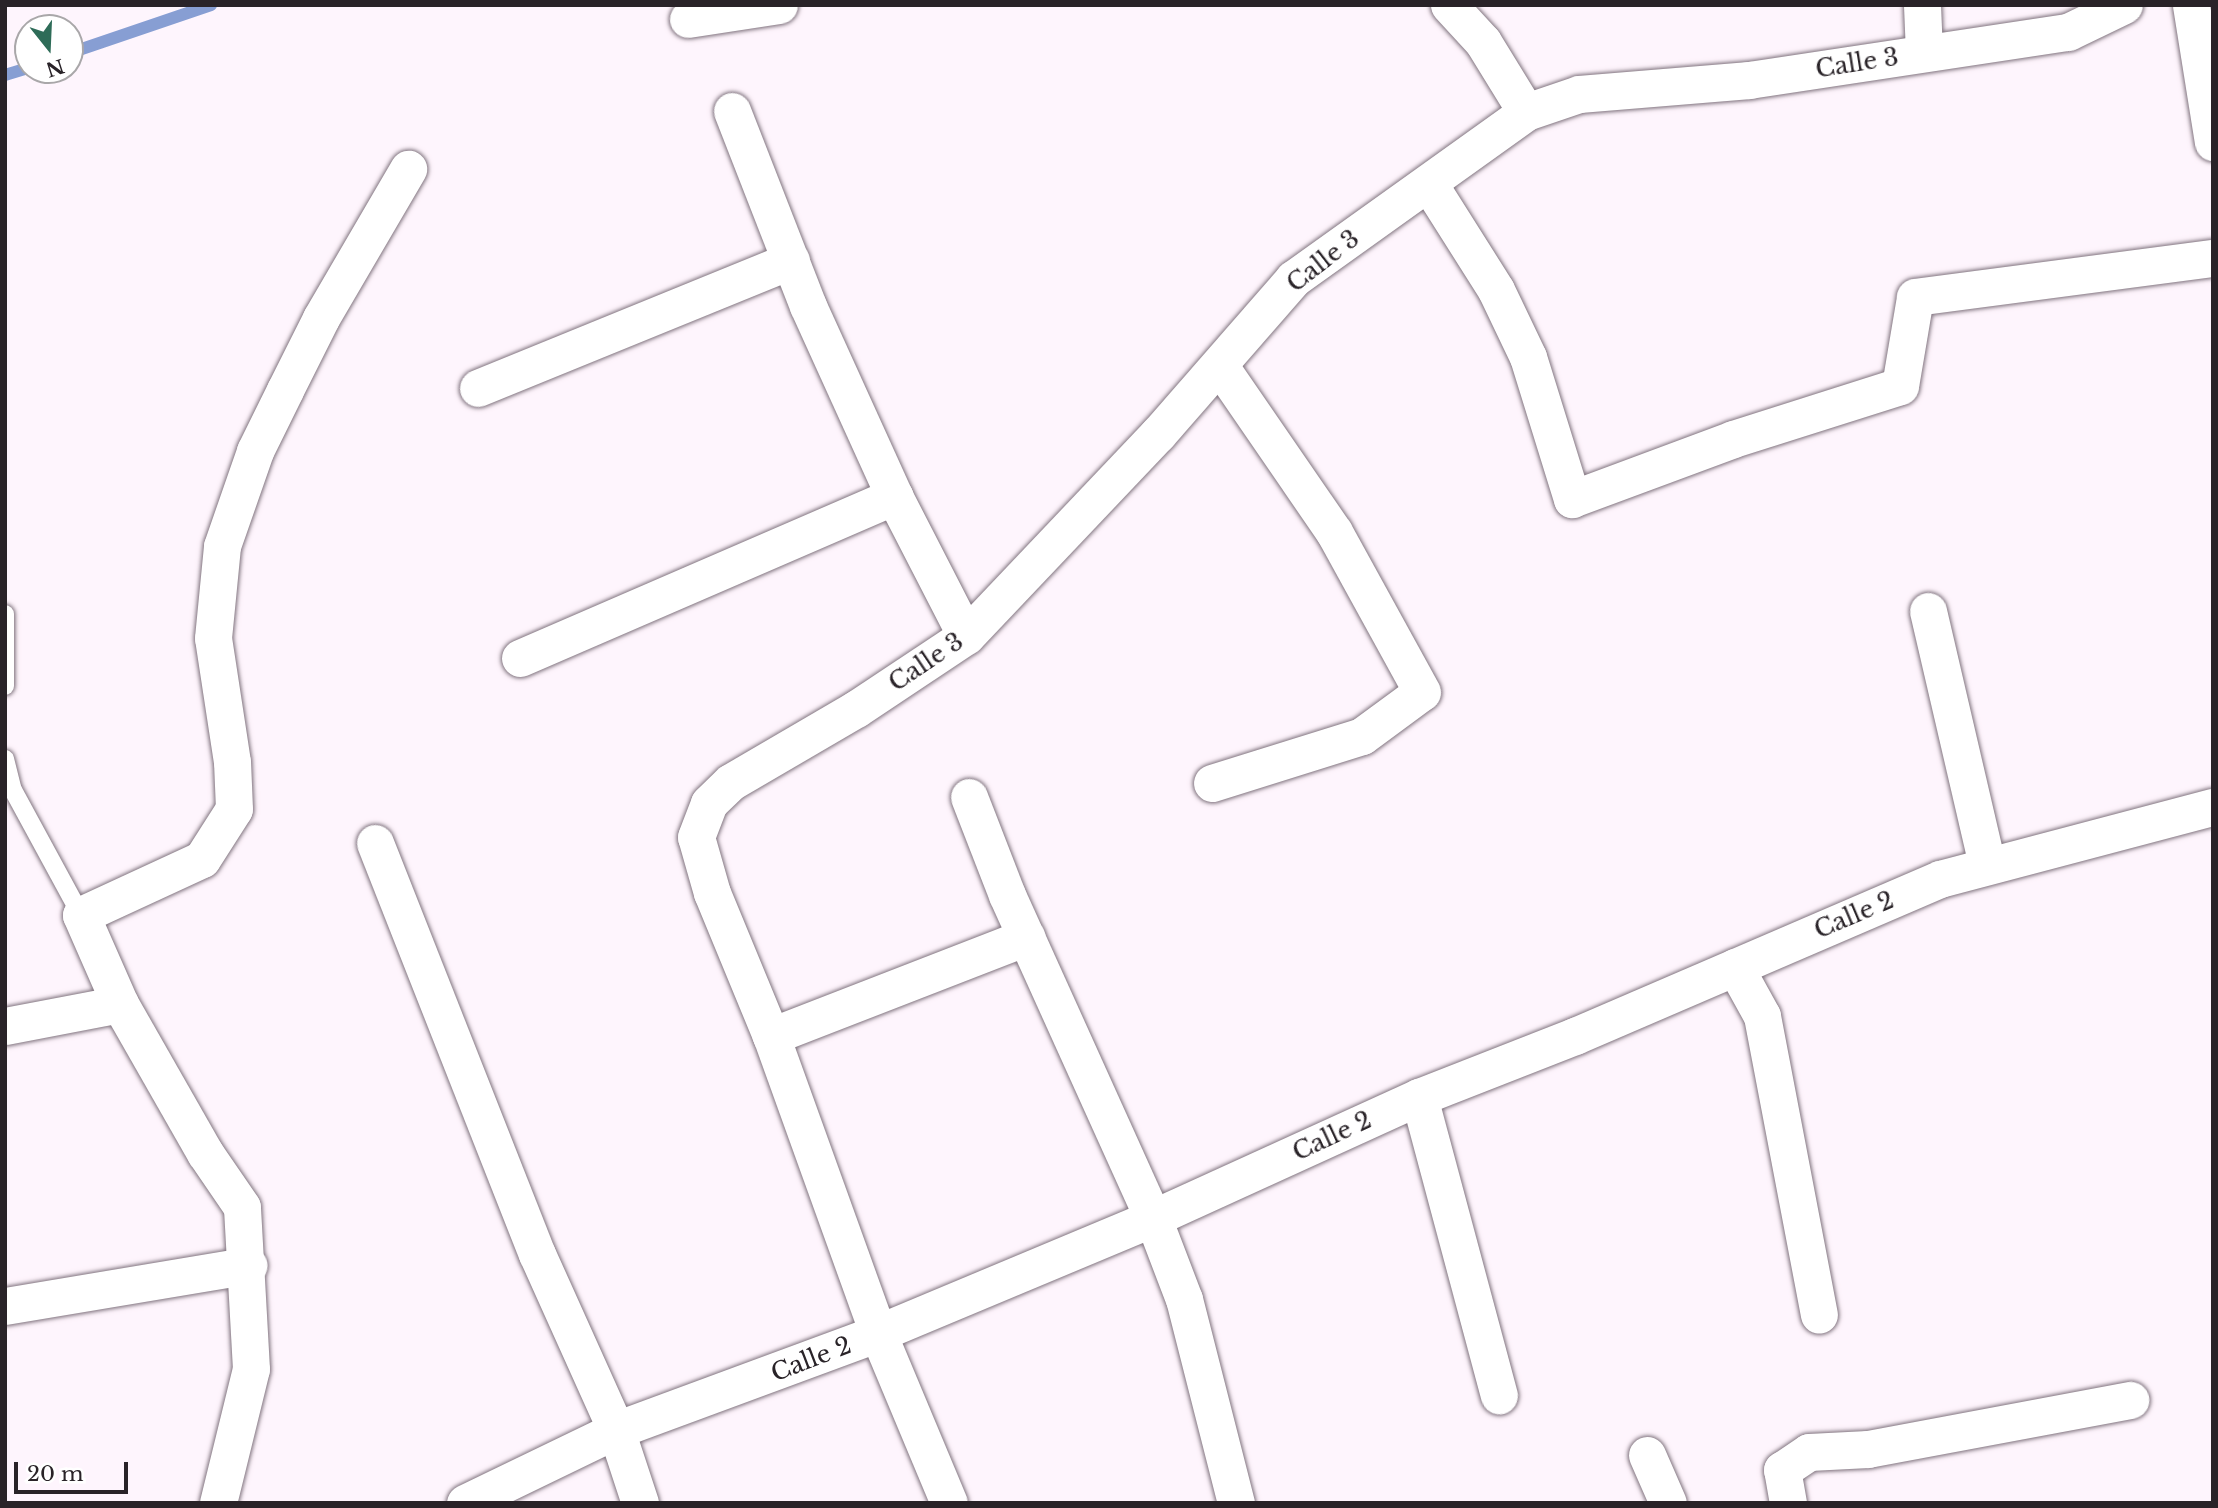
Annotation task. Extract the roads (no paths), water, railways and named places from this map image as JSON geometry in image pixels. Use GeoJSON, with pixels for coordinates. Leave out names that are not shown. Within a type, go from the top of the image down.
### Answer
{"type":"FeatureCollection","features":[{"type":"Feature","properties":{"kind":"street"},"geometry":{"type":"LineString","coordinates":[[688,19],[779,5]]}},
{"type":"Feature","properties":{"kind":"street"},"geometry":{"type":"LineString","coordinates":[[1449,5],[1483,42],[1526,112]]}},
{"type":"Feature","properties":{"kind":"street"},"geometry":{"type":"LineString","coordinates":[[1922,5],[1924,52]]}},
{"type":"Feature","properties":{"kind":"street","name":"Calle 3"},"geometry":{"type":"LineString","coordinates":[[771,1036],[732,948],[696,837],[709,803],[730,782],[856,709],[966,636],[1220,366],[1293,279],[1526,112],[1579,94],[1749,80],[2068,32],[2124,5]]}},
{"type":"Feature","properties":{"kind":"street"},"geometry":{"type":"LineString","coordinates":[[2191,5],[2213,142]]}},
{"type":"Feature","properties":{"kind":"street"},"geometry":{"type":"LineString","coordinates":[[732,111],[791,260],[894,496],[966,636]]}},
{"type":"Feature","properties":{"kind":"street"},"geometry":{"type":"LineString","coordinates":[[218,1503],[251,1369],[249,1265],[242,1207],[205,1153],[120,1004],[81,915],[202,859],[234,809],[232,762],[214,638],[222,546],[255,451],[279,402],[321,318],[408,169]]}},
{"type":"Feature","properties":{"kind":"street"},"geometry":{"type":"LineString","coordinates":[[1429,184],[1496,290],[1528,357],[1572,499],[1733,439],[1900,386],[1915,297],[2213,258]]}},
{"type":"Feature","properties":{"kind":"street"},"geometry":{"type":"LineString","coordinates":[[478,388],[791,260]]}},
{"type":"Feature","properties":{"kind":"street"},"geometry":{"type":"LineString","coordinates":[[1212,783],[1362,736],[1422,692],[1334,532],[1220,366]]}},
{"type":"Feature","properties":{"kind":"street"},"geometry":{"type":"LineString","coordinates":[[520,658],[894,496]]}},
{"type":"Feature","properties":{"kind":"street"},"geometry":{"type":"LineString","coordinates":[[1928,611],[1987,865]]}},
{"type":"Feature","properties":{"kind":"street"},"geometry":{"type":"LineString","coordinates":[[969,797],[1026,937],[1153,1218],[1184,1299],[1236,1503]]}},
{"type":"Feature","properties":{"kind":"street","name":"Calle 2"},"geometry":{"type":"LineString","coordinates":[[465,1503],[616,1430],[878,1334],[1153,1218],[1419,1097],[1940,879],[2213,807]]}},
{"type":"Feature","properties":{"kind":"street"},"geometry":{"type":"LineString","coordinates":[[375,843],[537,1254],[616,1430],[640,1503]]}},
{"type":"Feature","properties":{"kind":"street"},"geometry":{"type":"LineString","coordinates":[[949,1503],[878,1334],[771,1036],[1026,937]]}},
{"type":"Feature","properties":{"kind":"street"},"geometry":{"type":"LineString","coordinates":[[1735,967],[1762,1016],[1819,1315]]}},
{"type":"Feature","properties":{"kind":"street"},"geometry":{"type":"LineString","coordinates":[[5,1026],[120,1004]]}},
{"type":"Feature","properties":{"kind":"street"},"geometry":{"type":"LineString","coordinates":[[1419,1097],[1499,1395]]}},
{"type":"Feature","properties":{"kind":"street"},"geometry":{"type":"LineString","coordinates":[[5,1306],[249,1265]]}},
{"type":"Feature","properties":{"kind":"street"},"geometry":{"type":"LineString","coordinates":[[1788,1503],[1782,1470],[1809,1452],[1868,1449],[2130,1400]]}},
{"type":"Feature","properties":{"kind":"street"},"geometry":{"type":"LineString","coordinates":[[1647,1455],[1668,1503]]}},
{"type":"Feature","properties":{"kind":"lane"},"geometry":{"type":"LineString","coordinates":[[5,614],[5,686]]}},
{"type":"Feature","properties":{"kind":"lane"},"geometry":{"type":"LineString","coordinates":[[5,759],[18,800],[81,915]]}},
{"type":"Feature","properties":{"kind":"waterway"},"geometry":{"type":"LineString","coordinates":[[84,48],[211,5]]}},
{"type":"Feature","properties":{"kind":"waterway"},"geometry":{"type":"LineString","coordinates":[[5,75],[14,72]]}}]}
